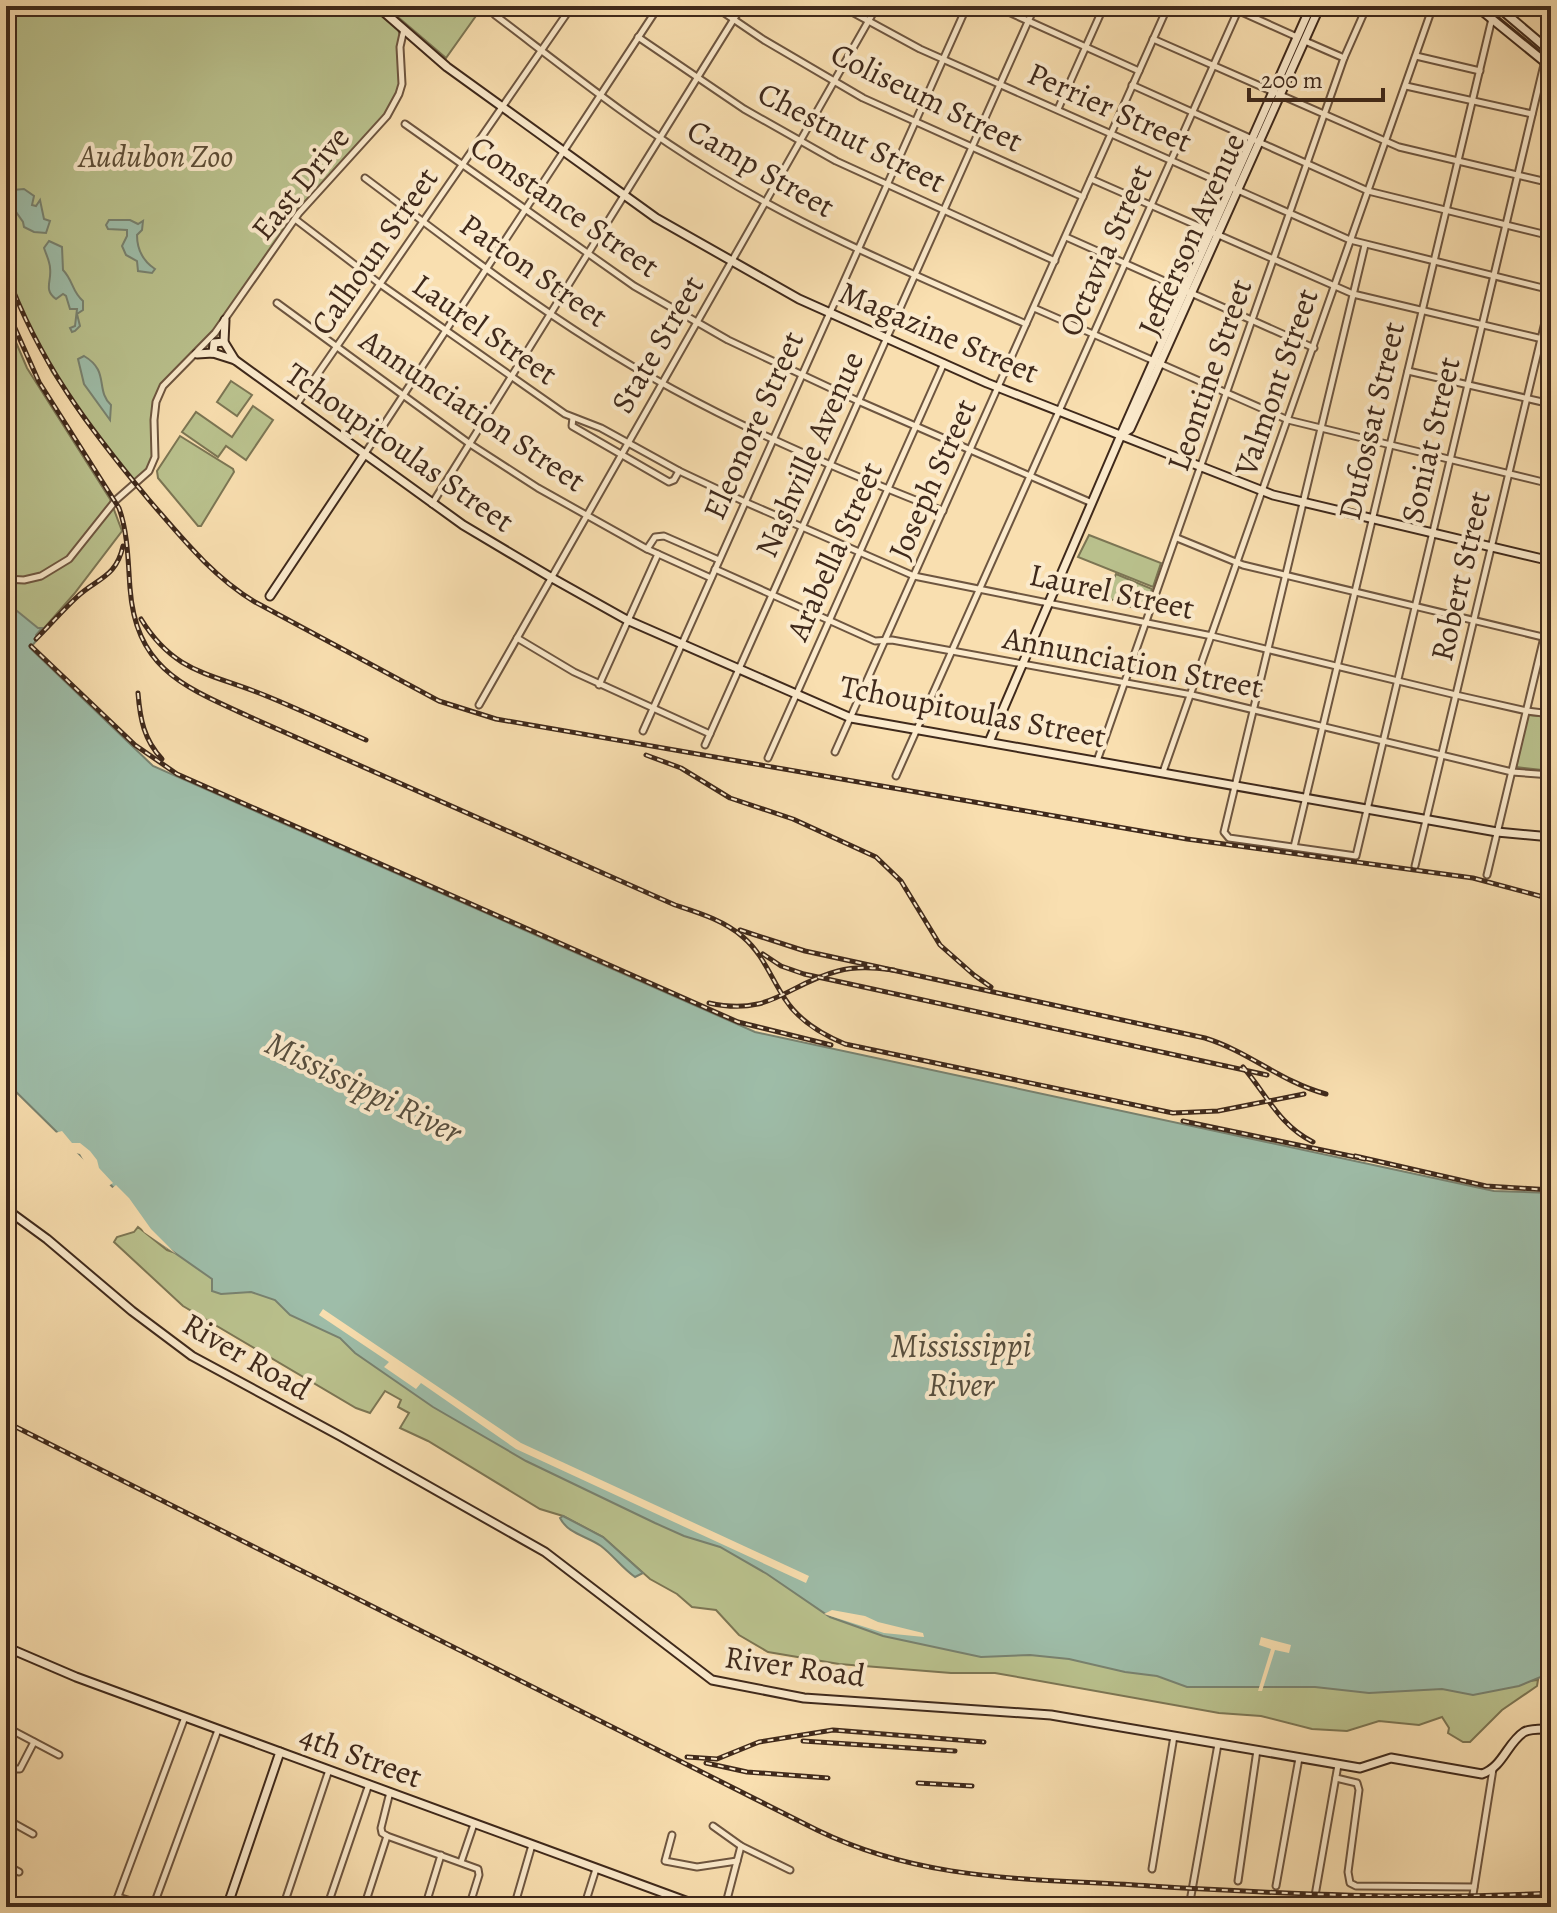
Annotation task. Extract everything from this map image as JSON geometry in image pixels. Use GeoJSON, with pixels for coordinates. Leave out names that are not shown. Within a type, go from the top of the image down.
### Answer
{"type":"FeatureCollection","features":[{"type":"Feature","properties":{"kind":"street","name":"Magazine Street"},"geometry":{"type":"LineString","coordinates":[[377,6],[447,67],[625,196],[731,262],[830,312],[999,387],[1264,491],[1551,561]]}},
{"type":"Feature","properties":{"kind":"street","name":"Calhoun Street"},"geometry":{"type":"LineString","coordinates":[[297,404],[572,6]]}},
{"type":"Feature","properties":{"kind":"street"},"geometry":{"type":"LineString","coordinates":[[270,596],[659,6]]}},
{"type":"Feature","properties":{"kind":"street","name":"Coliseum Street"},"geometry":{"type":"LineString","coordinates":[[714,6],[833,81],[914,122],[1083,197]]}},
{"type":"Feature","properties":{"kind":"street"},"geometry":{"type":"LineString","coordinates":[[432,504],[742,6]]}},
{"type":"Feature","properties":{"kind":"street","name":"Perrier Street"},"geometry":{"type":"LineString","coordinates":[[841,6],[942,59],[1350,240],[1551,290]]}},
{"type":"Feature","properties":{"kind":"street","name":"State Street"},"geometry":{"type":"LineString","coordinates":[[479,705],[877,6]]}},
{"type":"Feature","properties":{"kind":"street","name":"Eleonore Street"},"geometry":{"type":"LineString","coordinates":[[643,731],[967,6]]}},
{"type":"Feature","properties":{"kind":"street"},"geometry":{"type":"LineString","coordinates":[[995,6],[1139,71]]}},
{"type":"Feature","properties":{"kind":"street","name":"Nashville Avenue"},"geometry":{"type":"LineString","coordinates":[[705,745],[1035,6]]}},
{"type":"Feature","properties":{"kind":"street"},"geometry":{"type":"LineString","coordinates":[[1058,109],[1104,6]]}},
{"type":"Feature","properties":{"kind":"street","name":"Joseph Street"},"geometry":{"type":"LineString","coordinates":[[835,752],[1168,6]]}},
{"type":"Feature","properties":{"kind":"street"},"geometry":{"type":"LineString","coordinates":[[1228,6],[1239,8],[1344,58]]}},
{"type":"Feature","properties":{"kind":"street","name":"Jefferson Avenue"},"geometry":{"type":"LineString","coordinates":[[989,742],[1122,434],[1130,429],[1188,290],[1277,95],[1301,39],[1311,6]]}},
{"type":"Feature","properties":{"kind":"street","name":"Jefferson Avenue"},"geometry":{"type":"LineString","coordinates":[[1301,39],[1320,6]]}},
{"type":"Feature","properties":{"kind":"street","name":"Leontine Street"},"geometry":{"type":"LineString","coordinates":[[1097,761],[1344,58],[1367,6]]}},
{"type":"Feature","properties":{"kind":"street","name":"Valmont Street"},"geometry":{"type":"LineString","coordinates":[[1163,772],[1433,6]]}},
{"type":"Feature","properties":{"kind":"street"},"geometry":{"type":"LineString","coordinates":[[1476,6],[1548,64]]}},
{"type":"Feature","properties":{"kind":"street"},"geometry":{"type":"LineString","coordinates":[[1496,6],[1549,50]]}},
{"type":"Feature","properties":{"kind":"street","name":"Dufossat Street"},"geometry":{"type":"LineString","coordinates":[[1294,847],[1496,6]]}},
{"type":"Feature","properties":{"kind":"street","name":"Octavia Street"},"geometry":{"type":"LineString","coordinates":[[896,776],[1239,8]]}},
{"type":"Feature","properties":{"kind":"street","name":"Camp Street"},"geometry":{"type":"LineString","coordinates":[[495,15],[714,173],[806,225],[1026,324]]}},
{"type":"Feature","properties":{"kind":"street","name":"East Drive"},"geometry":{"type":"LineString","coordinates":[[6,579],[24,580],[41,576],[62,564],[88,537],[116,500],[149,471],[153,463],[154,420],[159,393],[168,379],[197,354],[225,320],[295,219],[375,131],[395,103],[402,84],[400,47],[404,29]]}},
{"type":"Feature","properties":{"kind":"street","name":"Soniat Street"},"geometry":{"type":"LineString","coordinates":[[1294,847],[1356,856],[1517,175],[1548,64],[1551,35]]}},
{"type":"Feature","properties":{"kind":"street","name":"Chestnut Street"},"geometry":{"type":"LineString","coordinates":[[638,37],[697,79],[799,141],[886,186],[1055,261]]}},
{"type":"Feature","properties":{"kind":"street"},"geometry":{"type":"LineString","coordinates":[[1153,39],[1386,142],[1551,183]]}},
{"type":"Feature","properties":{"kind":"street"},"geometry":{"type":"LineString","coordinates":[[1416,56],[1480,71]]}},
{"type":"Feature","properties":{"kind":"street"},"geometry":{"type":"LineString","coordinates":[[1132,85],[1368,191],[1551,236]]}},
{"type":"Feature","properties":{"kind":"street"},"geometry":{"type":"LineString","coordinates":[[1406,86],[1532,114]]}},
{"type":"Feature","properties":{"kind":"street","name":"Constance Street"},"geometry":{"type":"LineString","coordinates":[[405,124],[634,286],[755,355],[1092,503]]}},
{"type":"Feature","properties":{"kind":"street","name":"Patton Street"},"geometry":{"type":"LineString","coordinates":[[365,178],[593,343],[710,409],[830,465],[943,511]]}},
{"type":"Feature","properties":{"kind":"street"},"geometry":{"type":"LineString","coordinates":[[1091,179],[1334,288],[1551,341]]}},
{"type":"Feature","properties":{"kind":"street","name":"Laurel Street"},"geometry":{"type":"LineString","coordinates":[[295,219],[445,331],[573,418],[601,428],[679,471],[745,502],[914,576],[1212,636],[1456,695],[1551,714]]}},
{"type":"Feature","properties":{"kind":"street"},"geometry":{"type":"LineString","coordinates":[[1066,237],[1314,348]]}},
{"type":"Feature","properties":{"kind":"street"},"geometry":{"type":"LineString","coordinates":[[1294,847],[1224,835],[1365,245]]}},
{"type":"Feature","properties":{"kind":"street","name":"Robert Street"},"geometry":{"type":"LineString","coordinates":[[1415,866],[1551,297]]}},
{"type":"Feature","properties":{"kind":"street","name":"Annunciation Street"},"geometry":{"type":"LineString","coordinates":[[277,303],[470,444],[538,488],[647,549],[711,578]]}},
{"type":"Feature","properties":{"kind":"street"},"geometry":{"type":"LineString","coordinates":[[1034,308],[1288,420],[1551,484]]}},
{"type":"Feature","properties":{"kind":"street"},"geometry":{"type":"LineString","coordinates":[[213,353],[214,343],[224,342],[225,320]]}},
{"type":"Feature","properties":{"kind":"street","name":"Tchoupitoulas Street"},"geometry":{"type":"LineString","coordinates":[[224,342],[235,360]]}},
{"type":"Feature","properties":{"kind":"street","name":"Tchoupitoulas Street"},"geometry":{"type":"LineString","coordinates":[[197,354],[213,353],[235,360],[463,525],[627,620],[851,718],[1497,832],[1551,837]]}},
{"type":"Feature","properties":{"kind":"street","name":"Arabella Street"},"geometry":{"type":"LineString","coordinates":[[768,758],[944,363]]}},
{"type":"Feature","properties":{"kind":"street"},"geometry":{"type":"LineString","coordinates":[[1408,371],[1551,404]]}},
{"type":"Feature","properties":{"kind":"street","name":"Laurel Street"},"geometry":{"type":"LineString","coordinates":[[573,418],[572,426],[669,482],[679,471]]}},
{"type":"Feature","properties":{"kind":"street"},"geometry":{"type":"LineString","coordinates":[[647,549],[655,537],[664,536],[719,560]]}},
{"type":"Feature","properties":{"kind":"street"},"geometry":{"type":"LineString","coordinates":[[1177,538],[1238,564],[1548,638]]}},
{"type":"Feature","properties":{"kind":"street"},"geometry":{"type":"LineString","coordinates":[[599,685],[658,554]]}},
{"type":"Feature","properties":{"kind":"street","name":"Annunciation Street"},"geometry":{"type":"LineString","coordinates":[[715,569],[875,641],[886,640],[952,651],[1192,695],[1512,772],[1551,775]]}},
{"type":"Feature","properties":{"kind":"street"},"geometry":{"type":"LineString","coordinates":[[1487,875],[1548,638],[1551,608]]}},
{"type":"Feature","properties":{"kind":"street"},"geometry":{"type":"LineString","coordinates":[[517,638],[599,685],[710,734]]}},
{"type":"Feature","properties":{"kind":"street","name":"River Road"},"geometry":{"type":"LineString","coordinates":[[6,1209],[192,1356],[544,1551],[712,1680],[804,1698],[1018,1712],[1338,1765],[1368,1767],[1391,1758],[1471,1774],[1482,1774],[1493,1769]]}},
{"type":"Feature","properties":{"kind":"street","name":"4th Street"},"geometry":{"type":"LineString","coordinates":[[6,1648],[218,1730],[702,1907]]}},
{"type":"Feature","properties":{"kind":"street"},"geometry":{"type":"LineString","coordinates":[[114,1907],[185,1717]]}},
{"type":"Feature","properties":{"kind":"street"},"geometry":{"type":"LineString","coordinates":[[6,1727],[59,1755]]}},
{"type":"Feature","properties":{"kind":"street"},"geometry":{"type":"LineString","coordinates":[[1471,1907],[1493,1769],[1522,1733],[1551,1729]]}},
{"type":"Feature","properties":{"kind":"street"},"geometry":{"type":"LineString","coordinates":[[118,1897],[152,1907],[218,1730]]}},
{"type":"Feature","properties":{"kind":"street"},"geometry":{"type":"LineString","coordinates":[[1152,1869],[1174,1736]]}},
{"type":"Feature","properties":{"kind":"street"},"geometry":{"type":"LineString","coordinates":[[15,1769],[20,1769],[34,1742]]}},
{"type":"Feature","properties":{"kind":"street"},"geometry":{"type":"LineString","coordinates":[[1189,1907],[1218,1744]]}},
{"type":"Feature","properties":{"kind":"street"},"geometry":{"type":"LineString","coordinates":[[1238,1881],[1257,1750]]}},
{"type":"Feature","properties":{"kind":"street"},"geometry":{"type":"LineString","coordinates":[[227,1907],[280,1752]]}},
{"type":"Feature","properties":{"kind":"street"},"geometry":{"type":"LineString","coordinates":[[1276,1886],[1299,1758]]}},
{"type":"Feature","properties":{"kind":"street"},"geometry":{"type":"LineString","coordinates":[[1313,1907],[1338,1765]]}},
{"type":"Feature","properties":{"kind":"street"},"geometry":{"type":"LineString","coordinates":[[283,1907],[329,1770]]}},
{"type":"Feature","properties":{"kind":"street"},"geometry":{"type":"LineString","coordinates":[[1336,1778],[1357,1783],[1359,1790],[1348,1872],[1350,1883],[1356,1886],[1474,1887]]}},
{"type":"Feature","properties":{"kind":"street"},"geometry":{"type":"LineString","coordinates":[[327,1907],[369,1784]]}},
{"type":"Feature","properties":{"kind":"street"},"geometry":{"type":"LineString","coordinates":[[390,1792],[382,1833],[478,1869],[469,1907]]}},
{"type":"Feature","properties":{"kind":"street"},"geometry":{"type":"LineString","coordinates":[[6,1819],[33,1834]]}},
{"type":"Feature","properties":{"kind":"street"},"geometry":{"type":"LineString","coordinates":[[461,1862],[474,1824]]}},
{"type":"Feature","properties":{"kind":"street"},"geometry":{"type":"LineString","coordinates":[[713,1826],[741,1846],[790,1870]]}},
{"type":"Feature","properties":{"kind":"street"},"geometry":{"type":"LineString","coordinates":[[672,1835],[665,1861],[697,1867],[737,1861]]}},
{"type":"Feature","properties":{"kind":"street"},"geometry":{"type":"LineString","coordinates":[[364,1907],[387,1836]]}},
{"type":"Feature","properties":{"kind":"street"},"geometry":{"type":"LineString","coordinates":[[514,1907],[532,1845]]}},
{"type":"Feature","properties":{"kind":"street"},"geometry":{"type":"LineString","coordinates":[[725,1907],[741,1846]]}},
{"type":"Feature","properties":{"kind":"street"},"geometry":{"type":"LineString","coordinates":[[425,1907],[441,1855]]}},
{"type":"Feature","properties":{"kind":"street"},"geometry":{"type":"LineString","coordinates":[[6,1865],[19,1872]]}},
{"type":"Feature","properties":{"kind":"street"},"geometry":{"type":"LineString","coordinates":[[584,1907],[596,1869]]}},
{"type":"Feature","properties":{"kind":"green space","name":"Audubon Zoo"},"geometry":{"type":"Polygon","coordinates":[[[6,6],[371,6],[398,29],[401,39],[402,84],[387,116],[295,219],[209,340],[173,374],[156,402],[155,457],[149,471],[135,483],[84,420],[52,372],[24,317],[6,272],[6,6]]]}},
{"type":"Feature","properties":{"kind":"green space"},"geometry":{"type":"Polygon","coordinates":[[[385,6],[483,6],[446,58],[385,6]]]}},
{"type":"Feature","properties":{"kind":"green space"},"geometry":{"type":"Polygon","coordinates":[[[6,319],[27,368],[110,499],[122,531],[39,634],[6,623],[6,319]]]}},
{"type":"Feature","properties":{"kind":"green space"},"geometry":{"type":"Polygon","coordinates":[[[231,381],[252,395],[237,416],[217,402],[231,381]]]}},
{"type":"Feature","properties":{"kind":"green space"},"geometry":{"type":"Polygon","coordinates":[[[253,406],[273,420],[246,460],[226,446],[218,457],[182,432],[196,412],[232,437],[253,406]]]}},
{"type":"Feature","properties":{"kind":"green space"},"geometry":{"type":"Polygon","coordinates":[[[180,436],[234,472],[201,526],[158,478],[157,471],[180,436]]]}},
{"type":"Feature","properties":{"kind":"green space"},"geometry":{"type":"Polygon","coordinates":[[[1089,535],[1161,563],[1153,587],[1078,557],[1089,535]]]}},
{"type":"Feature","properties":{"kind":"green space"},"geometry":{"type":"Polygon","coordinates":[[[1116,574],[1152,589],[1144,612],[1105,597],[1116,574]]]}},
{"type":"Feature","properties":{"kind":"green space"},"geometry":{"type":"Polygon","coordinates":[[[1528,715],[1551,717],[1551,771],[1516,767],[1528,715]]]}},
{"type":"Feature","properties":{"kind":"green space"},"geometry":{"type":"Polygon","coordinates":[[[138,1227],[167,1250],[1474,1687],[1538,1680],[1537,1686],[1502,1710],[1470,1742],[1463,1742],[1448,1733],[1449,1728],[1442,1717],[1419,1725],[1379,1721],[1347,1731],[1312,1729],[1261,1716],[1219,1713],[995,1673],[951,1673],[839,1664],[768,1652],[739,1635],[716,1610],[692,1607],[677,1594],[650,1579],[603,1537],[563,1516],[540,1509],[428,1441],[400,1428],[409,1413],[398,1407],[401,1400],[385,1391],[370,1413],[356,1408],[183,1306],[114,1242],[117,1237],[134,1232],[138,1227]]]}},
{"type":"Feature","properties":{"kind":"water"},"geometry":{"type":"Polygon","coordinates":[[[24,189],[34,196],[32,205],[36,206],[40,200],[44,219],[50,221],[46,233],[24,227],[7,199],[13,190],[24,189]]]}},
{"type":"Feature","properties":{"kind":"water"},"geometry":{"type":"Polygon","coordinates":[[[109,220],[130,220],[138,224],[143,221],[142,230],[137,235],[138,246],[144,259],[155,269],[152,273],[138,271],[137,261],[126,255],[122,246],[127,230],[108,229],[106,225],[109,220]]]}},
{"type":"Feature","properties":{"kind":"water"},"geometry":{"type":"Polygon","coordinates":[[[49,241],[62,247],[63,270],[83,301],[83,310],[77,314],[80,326],[72,332],[70,328],[75,326],[77,309],[70,309],[66,296],[63,294],[56,299],[49,289],[50,266],[44,248],[49,241]]]}},
{"type":"Feature","properties":{"kind":"water"},"geometry":{"type":"Polygon","coordinates":[[[84,356],[100,374],[106,399],[111,405],[110,420],[84,384],[78,359],[84,356]]]}},
{"type":"Feature","properties":{"kind":"water","name":"Mississippi River"},"geometry":{"type":"Polygon","coordinates":[[[6,602],[42,628],[30,648],[153,766],[755,1032],[1494,1191],[1551,1193],[1551,1676],[1473,1695],[1442,1689],[1369,1693],[1315,1687],[1187,1687],[1157,1676],[1069,1659],[1030,1655],[981,1657],[883,1636],[830,1617],[767,1574],[720,1547],[684,1536],[526,1461],[433,1407],[355,1353],[340,1338],[290,1315],[275,1300],[251,1292],[221,1294],[212,1291],[212,1279],[155,1239],[132,1206],[6,1082],[6,602]]]}},
{"type":"Feature","properties":{"kind":"water"},"geometry":{"type":"Polygon","coordinates":[[[563,1516],[603,1537],[643,1573],[635,1577],[601,1546],[568,1528],[560,1518],[563,1516]]]}},
{"type":"Feature","properties":{"kind":"pier"},"geometry":{"type":"Polygon","coordinates":[[[62,1131],[72,1143],[80,1143],[90,1151],[99,1168],[113,1183],[107,1187],[88,1168],[80,1154],[71,1152],[56,1136],[55,1133],[62,1131]]]}},
{"type":"Feature","properties":{"kind":"pier"},"geometry":{"type":"Polygon","coordinates":[[[116,1185],[151,1229],[176,1254],[144,1232],[129,1208],[110,1190],[116,1185]]]}},
{"type":"Feature","properties":{"kind":"pier"},"geometry":{"type":"Polygon","coordinates":[[[323,1309],[521,1443],[809,1576],[806,1583],[516,1449],[421,1383],[416,1389],[384,1367],[389,1362],[319,1315],[323,1309]]]}},
{"type":"Feature","properties":{"kind":"pier"},"geometry":{"type":"Polygon","coordinates":[[[832,1610],[923,1633],[924,1637],[884,1633],[824,1614],[832,1610]]]}},
{"type":"Feature","properties":{"kind":"pier"},"geometry":{"type":"Polygon","coordinates":[[[1261,1637],[1291,1645],[1289,1653],[1275,1650],[1262,1691],[1258,1691],[1271,1649],[1259,1645],[1261,1637]]]}},
{"type":"Feature","properties":{"kind":"tram line"},"geometry":{"type":"LineString","coordinates":[[1485,6],[1551,60]]}},
{"type":"Feature","properties":{"kind":"railway"},"geometry":{"type":"LineString","coordinates":[[6,272],[34,335],[67,392],[127,473],[198,556],[255,602],[439,701],[496,719],[1187,839],[1473,878],[1551,899]]}},
{"type":"Feature","properties":{"kind":"railway"},"geometry":{"type":"LineString","coordinates":[[6,308],[39,382],[119,508],[126,537],[134,615],[142,638],[166,671],[183,683],[248,716],[727,926],[756,951],[797,1014],[819,1031],[845,1044],[1173,1113],[1218,1111],[1304,1094]]}},
{"type":"Feature","properties":{"kind":"railway"},"geometry":{"type":"LineString","coordinates":[[36,639],[77,597],[111,571],[123,546]]}},
{"type":"Feature","properties":{"kind":"railway"},"geometry":{"type":"LineString","coordinates":[[141,619],[167,651],[195,669],[277,700],[366,740]]}},
{"type":"Feature","properties":{"kind":"railway"},"geometry":{"type":"LineString","coordinates":[[31,646],[135,745],[177,774],[738,1022],[831,1045]]}},
{"type":"Feature","properties":{"kind":"railway"},"geometry":{"type":"LineString","coordinates":[[138,693],[144,729],[162,759]]}},
{"type":"Feature","properties":{"kind":"railway"},"geometry":{"type":"LineString","coordinates":[[646,755],[681,768],[730,798],[793,819],[876,857],[901,881],[940,945],[991,987]]}},
{"type":"Feature","properties":{"kind":"railway"},"geometry":{"type":"LineString","coordinates":[[740,930],[805,951],[1205,1038],[1294,1082],[1326,1094]]}},
{"type":"Feature","properties":{"kind":"railway"},"geometry":{"type":"LineString","coordinates":[[763,954],[781,966],[804,974],[1267,1075]]}},
{"type":"Feature","properties":{"kind":"railway"},"geometry":{"type":"LineString","coordinates":[[709,1003],[748,1006],[778,997],[838,971],[859,968],[894,970]]}},
{"type":"Feature","properties":{"kind":"railway"},"geometry":{"type":"LineString","coordinates":[[1243,1067],[1282,1118],[1313,1142]]}},
{"type":"Feature","properties":{"kind":"railway"},"geometry":{"type":"LineString","coordinates":[[1183,1121],[1365,1159]]}},
{"type":"Feature","properties":{"kind":"railway"},"geometry":{"type":"LineString","coordinates":[[1355,1156],[1486,1186],[1551,1190]]}},
{"type":"Feature","properties":{"kind":"railway"},"geometry":{"type":"LineString","coordinates":[[6,1422],[817,1830],[899,1860],[939,1869],[1022,1879],[1250,1891],[1401,1896],[1551,1893]]}},
{"type":"Feature","properties":{"kind":"railway"},"geometry":{"type":"LineString","coordinates":[[687,1757],[717,1759],[759,1742],[833,1730],[984,1742]]}},
{"type":"Feature","properties":{"kind":"railway"},"geometry":{"type":"LineString","coordinates":[[803,1741],[955,1751]]}},
{"type":"Feature","properties":{"kind":"railway"},"geometry":{"type":"LineString","coordinates":[[706,1763],[747,1772],[828,1778]]}},
{"type":"Feature","properties":{"kind":"railway"},"geometry":{"type":"LineString","coordinates":[[918,1783],[972,1786]]}}]}
